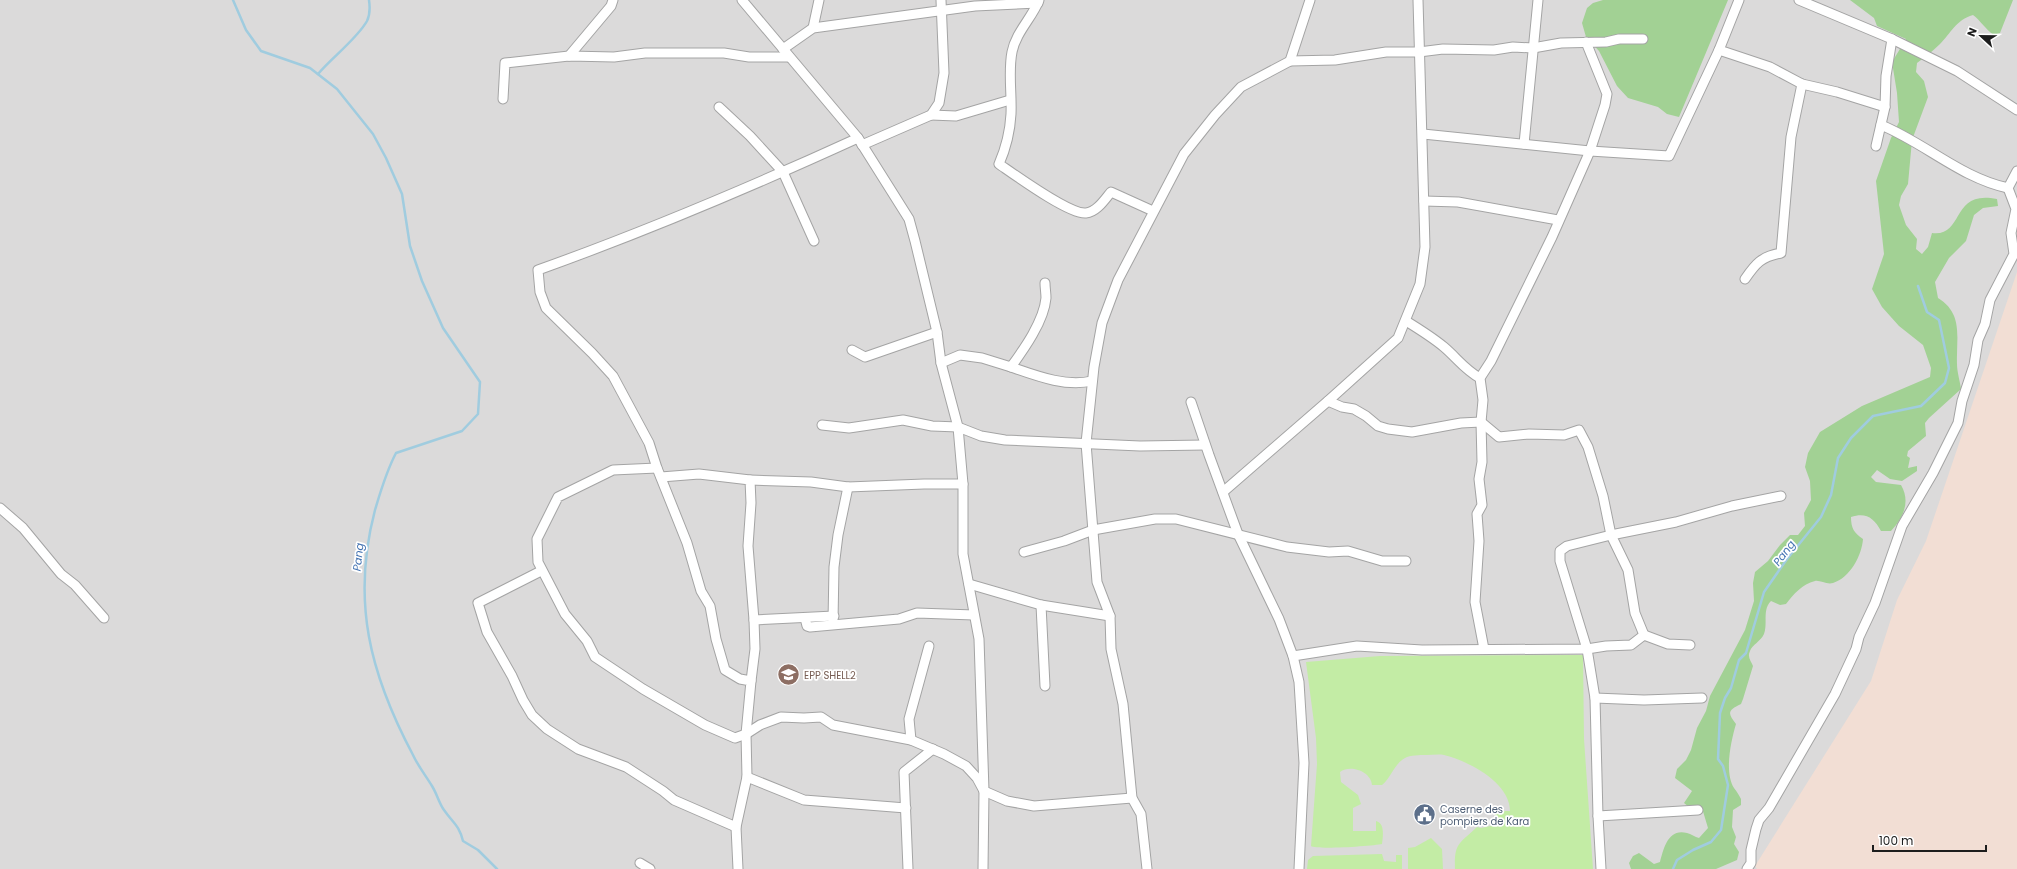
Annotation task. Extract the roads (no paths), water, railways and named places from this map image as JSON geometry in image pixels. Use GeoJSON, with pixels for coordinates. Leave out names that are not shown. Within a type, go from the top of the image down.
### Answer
{"type":"FeatureCollection","features":[{"type":"Feature","properties":{"kind":"street"},"geometry":{"type":"LineString","coordinates":[[569,56],[611,6],[613,0]]}},
{"type":"Feature","properties":{"kind":"street"},"geometry":{"type":"LineString","coordinates":[[742,0],[860,142],[909,219],[937,332],[941,363],[958,427],[963,484],[963,554],[979,639],[984,791],[983,869]]}},
{"type":"Feature","properties":{"kind":"street"},"geometry":{"type":"LineString","coordinates":[[813,28],[819,0]]}},
{"type":"Feature","properties":{"kind":"street"},"geometry":{"type":"LineString","coordinates":[[931,115],[939,104],[944,73],[941,0]]}},
{"type":"Feature","properties":{"kind":"street"},"geometry":{"type":"LineString","coordinates":[[1290,61],[1310,0]]}},
{"type":"Feature","properties":{"kind":"street"},"geometry":{"type":"LineString","coordinates":[[1223,492],[1398,338],[1406,321],[1420,284],[1425,248],[1423,134],[1418,0]]}},
{"type":"Feature","properties":{"kind":"street"},"geometry":{"type":"LineString","coordinates":[[1524,144],[1538,0]]}},
{"type":"Feature","properties":{"kind":"street"},"geometry":{"type":"LineString","coordinates":[[1423,134],[1590,151],[1669,156],[1719,50],[1739,0]]}},
{"type":"Feature","properties":{"kind":"street"},"geometry":{"type":"LineString","coordinates":[[1799,0],[1892,40],[1957,71],[2017,110]]}},
{"type":"Feature","properties":{"kind":"street"},"geometry":{"type":"LineString","coordinates":[[783,49],[813,28],[942,11],[975,3],[1038,1]]}},
{"type":"Feature","properties":{"kind":"street"},"geometry":{"type":"LineString","coordinates":[[1038,1],[1023,26],[1012,52],[1010,100],[1011,113],[1006,146],[999,164],[1068,208],[1086,214],[1096,210],[1111,192],[1153,211]]}},
{"type":"Feature","properties":{"kind":"street"},"geometry":{"type":"LineString","coordinates":[[1147,869],[1142,814],[1132,798],[1122,704],[1111,649],[1110,616],[1097,582],[1086,443],[1092,381],[1102,323],[1118,280],[1184,154],[1215,115],[1241,87],[1290,61],[1335,60],[1386,52],[1419,52],[1444,49],[1494,50],[1513,47],[1533,48],[1561,43],[1643,39]]}},
{"type":"Feature","properties":{"kind":"street"},"geometry":{"type":"LineString","coordinates":[[1876,146],[1885,107],[1886,76],[1892,40]]}},
{"type":"Feature","properties":{"kind":"street"},"geometry":{"type":"LineString","coordinates":[[1484,649],[1475,602],[1479,541],[1477,514],[1482,505],[1479,479],[1482,462],[1481,422],[1483,400],[1480,378],[1530,284],[1590,151],[1607,94],[1586,42]]}},
{"type":"Feature","properties":{"kind":"street"},"geometry":{"type":"LineString","coordinates":[[1719,50],[1770,67],[1802,84],[1837,92],[1885,107]]}},
{"type":"Feature","properties":{"kind":"street"},"geometry":{"type":"LineString","coordinates":[[503,99],[505,63],[569,56],[614,57],[645,54],[724,53],[749,57],[790,57]]}},
{"type":"Feature","properties":{"kind":"street"},"geometry":{"type":"LineString","coordinates":[[1745,279],[1753,267],[1765,256],[1781,253],[1791,138],[1802,84]]}},
{"type":"Feature","properties":{"kind":"street"},"geometry":{"type":"LineString","coordinates":[[751,681],[740,679],[725,670],[716,639],[710,606],[701,591],[687,543],[659,473],[649,443],[613,376],[546,308],[540,292],[538,270],[607,245],[651,226],[705,206],[783,172],[931,115],[956,116],[1010,100]]}},
{"type":"Feature","properties":{"kind":"street"},"geometry":{"type":"LineString","coordinates":[[719,107],[750,136],[783,172],[814,241]]}},
{"type":"Feature","properties":{"kind":"street"},"geometry":{"type":"LineString","coordinates":[[1881,125],[1904,135],[1957,168],[1994,184],[2008,188]]}},
{"type":"Feature","properties":{"kind":"street"},"geometry":{"type":"LineString","coordinates":[[1747,869],[1751,863],[1751,850],[1760,820],[1770,808],[1798,756],[1835,694],[1856,649],[1858,637],[1875,603],[1902,526],[1933,472],[1958,423],[1962,401],[1974,366],[1978,340],[1985,324],[1990,300],[2014,254],[2012,233],[2016,208],[2008,188],[2017,171]]}},
{"type":"Feature","properties":{"kind":"street"},"geometry":{"type":"LineString","coordinates":[[1424,201],[1458,202],[1558,220]]}},
{"type":"Feature","properties":{"kind":"street"},"geometry":{"type":"LineString","coordinates":[[1012,367],[1025,348],[1042,315],[1046,298],[1044,283]]}},
{"type":"Feature","properties":{"kind":"street"},"geometry":{"type":"LineString","coordinates":[[1406,321],[1445,348],[1467,372],[1480,378]]}},
{"type":"Feature","properties":{"kind":"street"},"geometry":{"type":"LineString","coordinates":[[852,350],[865,357],[937,332]]}},
{"type":"Feature","properties":{"kind":"street"},"geometry":{"type":"LineString","coordinates":[[941,363],[960,355],[982,358],[1036,376],[1065,382],[1092,381]]}},
{"type":"Feature","properties":{"kind":"street"},"geometry":{"type":"LineString","coordinates":[[1328,401],[1342,407],[1354,409],[1366,416],[1378,426],[1388,429],[1412,432],[1461,423],[1481,422],[1499,437],[1529,434],[1564,435],[1579,430],[1588,447],[1603,496],[1611,535],[1628,570],[1635,613],[1644,635],[1668,644],[1690,644]]}},
{"type":"Feature","properties":{"kind":"street"},"geometry":{"type":"LineString","coordinates":[[1191,402],[1205,445],[1238,534],[1279,619],[1293,656],[1299,682],[1304,762],[1299,869]]}},
{"type":"Feature","properties":{"kind":"street"},"geometry":{"type":"LineString","coordinates":[[822,425],[849,428],[903,420],[932,426],[958,427],[981,436],[1005,440],[1140,446],[1205,445]]}},
{"type":"Feature","properties":{"kind":"street"},"geometry":{"type":"LineString","coordinates":[[963,484],[848,487],[811,482],[750,480],[699,474],[613,470],[558,497],[537,539],[538,562],[541,571],[566,614],[587,641],[595,657],[643,689],[705,725],[735,738],[746,734],[760,724],[781,717],[821,717],[833,725],[911,740],[933,749],[966,766],[977,778],[984,791],[1007,801],[1034,806],[1132,798]]}},
{"type":"Feature","properties":{"kind":"street"},"geometry":{"type":"LineString","coordinates":[[738,869],[736,827],[747,777],[746,734],[755,648],[748,546],[751,503],[750,480]]}},
{"type":"Feature","properties":{"kind":"street"},"geometry":{"type":"LineString","coordinates":[[833,620],[834,567],[838,535],[848,487]]}},
{"type":"Feature","properties":{"kind":"street"},"geometry":{"type":"LineString","coordinates":[[1601,869],[1595,698],[1587,649],[1560,561],[1560,550],[1567,546],[1611,535],[1676,522],[1732,506],[1781,496]]}},
{"type":"Feature","properties":{"kind":"street"},"geometry":{"type":"LineString","coordinates":[[0,508],[23,528],[61,574],[75,585],[104,618]]}},
{"type":"Feature","properties":{"kind":"street"},"geometry":{"type":"LineString","coordinates":[[1024,552],[1064,541],[1093,530],[1155,519],[1176,518],[1287,547],[1329,552],[1348,551],[1382,561],[1406,561]]}},
{"type":"Feature","properties":{"kind":"street"},"geometry":{"type":"LineString","coordinates":[[541,571],[478,603],[487,632],[532,715],[560,739],[578,749],[626,767],[674,800],[736,827]]}},
{"type":"Feature","properties":{"kind":"street"},"geometry":{"type":"LineString","coordinates":[[969,584],[1042,604],[1110,616]]}},
{"type":"Feature","properties":{"kind":"street"},"geometry":{"type":"LineString","coordinates":[[1042,604],[1045,686]]}},
{"type":"Feature","properties":{"kind":"street"},"geometry":{"type":"LineString","coordinates":[[754,620],[805,618],[807,626],[810,627],[833,620],[899,619],[917,613],[974,615]]}},
{"type":"Feature","properties":{"kind":"street"},"geometry":{"type":"LineString","coordinates":[[1293,656],[1358,646],[1422,650],[1587,649],[1606,646],[1631,645],[1644,635]]}},
{"type":"Feature","properties":{"kind":"street"},"geometry":{"type":"LineString","coordinates":[[911,740],[909,718],[928,646]]}},
{"type":"Feature","properties":{"kind":"street"},"geometry":{"type":"LineString","coordinates":[[1595,698],[1644,700],[1702,698]]}},
{"type":"Feature","properties":{"kind":"street"},"geometry":{"type":"LineString","coordinates":[[908,869],[904,772],[933,749]]}},
{"type":"Feature","properties":{"kind":"street"},"geometry":{"type":"LineString","coordinates":[[747,777],[804,800],[906,808]]}},
{"type":"Feature","properties":{"kind":"street"},"geometry":{"type":"LineString","coordinates":[[1598,816],[1698,810]]}},
{"type":"Feature","properties":{"kind":"street"},"geometry":{"type":"LineString","coordinates":[[640,863],[650,869]]}},
{"type":"Feature","properties":{"kind":"waterway","name":"Pang"},"geometry":{"type":"LineString","coordinates":[[233,0],[246,30],[261,51],[310,68],[337,89],[373,134],[386,158],[402,194],[410,246],[422,281],[443,328],[480,382],[478,414],[462,431],[396,453],[392,460],[379,495],[368,543],[365,575],[365,606],[369,636],[376,666],[398,725],[415,759],[434,789],[442,807],[458,828],[463,841],[478,850],[497,869]]}},
{"type":"Feature","properties":{"kind":"waterway"},"geometry":{"type":"LineString","coordinates":[[318,74],[363,28],[369,16],[369,0]]}},
{"type":"Feature","properties":{"kind":"waterway","name":"Pang"},"geometry":{"type":"LineString","coordinates":[[1673,869],[1677,860],[1693,850],[1711,842],[1721,830],[1728,785],[1723,766],[1718,759],[1720,713],[1725,698],[1731,688],[1739,660],[1746,653],[1764,592],[1787,559],[1821,517],[1831,495],[1838,458],[1851,438],[1873,416],[1921,406],[1945,383],[1949,368],[1939,320],[1927,312],[1918,286]]}},
{"type":"Feature","properties":{"kind":"place","name":"EPP SHELL2"},"geometry":{"type":"Point","coordinates":[789,675]}},
{"type":"Feature","properties":{"kind":"place","name":"Caserne des pompiers de Kara"},"geometry":{"type":"Point","coordinates":[1425,815]}}]}
